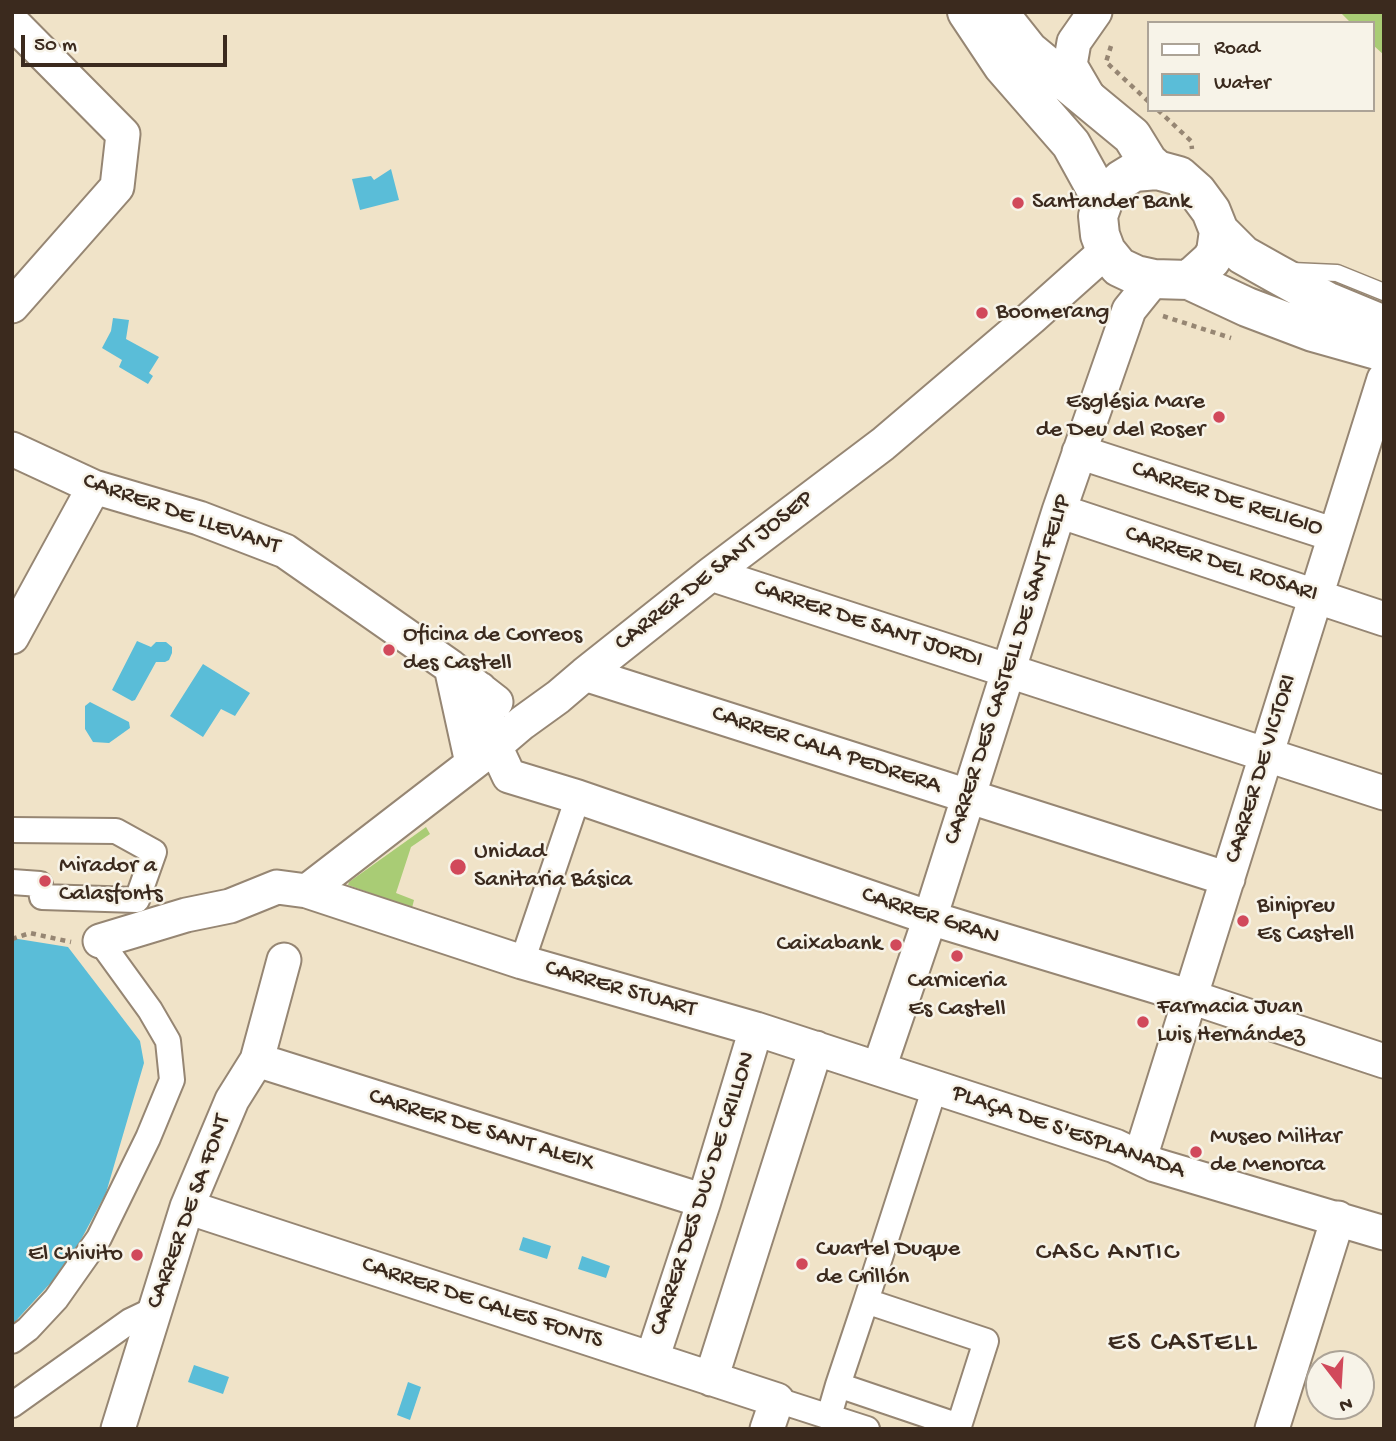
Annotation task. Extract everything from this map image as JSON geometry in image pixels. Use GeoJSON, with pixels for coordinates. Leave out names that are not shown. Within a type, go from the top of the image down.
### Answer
{"type":"FeatureCollection","features":[{"type":"Feature","properties":{"kind":"main road"},"geometry":{"type":"LineString","coordinates":[[967,12],[1003,66],[1071,144],[1102,202]]}},
{"type":"Feature","properties":{"kind":"main road"},"geometry":{"type":"LineString","coordinates":[[998,12],[1029,51],[1132,136],[1148,162],[1157,170]]}},
{"type":"Feature","properties":{"kind":"main road"},"geometry":{"type":"LineString","coordinates":[[1384,325],[1326,301],[1243,255],[1219,231],[1211,211],[1190,184],[1179,176],[1157,170],[1134,173],[1121,180],[1102,202],[1098,216],[1100,235],[1105,251],[1119,267],[1136,275],[1171,279],[1291,324],[1384,352]]}},
{"type":"Feature","properties":{"kind":"main road"},"geometry":{"type":"LineString","coordinates":[[1171,279],[1211,260],[1216,252],[1219,231]]}},
{"type":"Feature","properties":{"kind":"street"},"geometry":{"type":"LineString","coordinates":[[12,22],[123,134],[117,187],[12,306]]}},
{"type":"Feature","properties":{"kind":"street"},"geometry":{"type":"LineString","coordinates":[[1092,103],[1070,65],[1074,42],[1104,26]]}},
{"type":"Feature","properties":{"kind":"street","name":"CARRER DE SANT JOSEP"},"geometry":{"type":"LineString","coordinates":[[100,941],[186,915],[292,889],[484,755],[711,574],[883,444],[1105,251]]}},
{"type":"Feature","properties":{"kind":"street","name":"CARRER DES CASTELL DE SANT FELIP"},"geometry":{"type":"LineString","coordinates":[[879,1068],[930,918],[1059,512],[1129,310],[1171,279]]}},
{"type":"Feature","properties":{"kind":"street","name":"CARRER DE VICTORI"},"geometry":{"type":"LineString","coordinates":[[1140,1158],[1335,535],[1373,449],[1384,379]]}},
{"type":"Feature","properties":{"kind":"street","name":"CARRER DE LLEVANT"},"geometry":{"type":"LineString","coordinates":[[12,449],[94,487],[200,519],[285,551],[451,667],[522,723]]}},
{"type":"Feature","properties":{"kind":"street","name":"CARRER DE RELIGIO"},"geometry":{"type":"LineString","coordinates":[[1079,452],[1335,535]]}},
{"type":"Feature","properties":{"kind":"street"},"geometry":{"type":"LineString","coordinates":[[12,637],[94,487]]}},
{"type":"Feature","properties":{"kind":"street","name":"CARRER DEL ROSARI"},"geometry":{"type":"LineString","coordinates":[[1059,512],[1384,619]]}},
{"type":"Feature","properties":{"kind":"street","name":"CARRER DE SANT JORDI"},"geometry":{"type":"LineString","coordinates":[[711,574],[1384,793]]}},
{"type":"Feature","properties":{"kind":"street","name":"CARRER GRAN"},"geometry":{"type":"LineString","coordinates":[[451,667],[484,755],[509,776],[578,797],[930,918],[1191,997],[1384,1061]]}},
{"type":"Feature","properties":{"kind":"street","name":"CARRER CALA PEDRERA"},"geometry":{"type":"LineString","coordinates":[[584,674],[1228,879]]}},
{"type":"Feature","properties":{"kind":"street"},"geometry":{"type":"LineString","coordinates":[[480,690],[484,755]]}},
{"type":"Feature","properties":{"kind":"street"},"geometry":{"type":"LineString","coordinates":[[522,962],[578,797]]}},
{"type":"Feature","properties":{"kind":"street"},"geometry":{"type":"LineString","coordinates":[[12,830],[117,831],[154,852],[137,900],[42,897],[40,884],[12,882]]}},
{"type":"Feature","properties":{"kind":"street","name":"CARRER STUART"},"geometry":{"type":"LineString","coordinates":[[292,889],[522,962],[756,1029],[934,1087]]}},
{"type":"Feature","properties":{"kind":"street"},"geometry":{"type":"LineString","coordinates":[[12,1341],[28,1329],[56,1299],[99,1238],[148,1138],[172,1080],[168,1041],[150,1010],[100,941]]}},
{"type":"Feature","properties":{"kind":"street","name":"CARRER DE SA FONT"},"geometry":{"type":"LineString","coordinates":[[118,1429],[187,1207],[232,1100],[257,1060],[284,960]]}},
{"type":"Feature","properties":{"kind":"street","name":"CARRER DES DUC DE CRILLON"},"geometry":{"type":"LineString","coordinates":[[652,1359],[704,1201],[756,1029]]}},
{"type":"Feature","properties":{"kind":"street"},"geometry":{"type":"LineString","coordinates":[[711,1378],[816,1048]]}},
{"type":"Feature","properties":{"kind":"street","name":"CARRER DE SANT ALEIX"},"geometry":{"type":"LineString","coordinates":[[257,1060],[704,1201]]}},
{"type":"Feature","properties":{"kind":"street","name":"PLAÇA DE S'ESPLANADA"},"geometry":{"type":"LineString","coordinates":[[829,1416],[934,1087],[1115,1146],[1154,1164],[1384,1233]]}},
{"type":"Feature","properties":{"kind":"street","name":"CARRER DE CALES FONTS"},"geometry":{"type":"LineString","coordinates":[[187,1207],[711,1378],[772,1415]]}},
{"type":"Feature","properties":{"kind":"street"},"geometry":{"type":"LineString","coordinates":[[1272,1429],[1338,1218]]}},
{"type":"Feature","properties":{"kind":"street"},"geometry":{"type":"LineString","coordinates":[[838,1385],[959,1426],[986,1341],[866,1301]]}},
{"type":"Feature","properties":{"kind":"street"},"geometry":{"type":"LineString","coordinates":[[12,1405],[130,1321],[153,1310]]}},
{"type":"Feature","properties":{"kind":"street"},"geometry":{"type":"LineString","coordinates":[[772,1415],[829,1416],[867,1429]]}},
{"type":"Feature","properties":{"kind":"lane"},"geometry":{"type":"LineString","coordinates":[[1275,273],[1304,270],[1337,273],[1384,292]]}},
{"type":"Feature","properties":{"kind":"path"},"geometry":{"type":"LineString","coordinates":[[1104,26],[1106,62],[1148,101]]}},
{"type":"Feature","properties":{"kind":"path"},"geometry":{"type":"LineString","coordinates":[[1160,112],[1191,141],[1192,149]]}},
{"type":"Feature","properties":{"kind":"path"},"geometry":{"type":"LineString","coordinates":[[12,939],[30,933],[80,944],[100,941]]}},
{"type":"Feature","properties":{"kind":"green space"},"geometry":{"type":"Polygon","coordinates":[[[1340,12],[1384,12],[1384,55],[1375,47],[1375,21],[1349,21],[1340,12]]]}},
{"type":"Feature","properties":{"kind":"green space"},"geometry":{"type":"Polygon","coordinates":[[[426,827],[430,834],[411,847],[396,893],[414,900],[412,908],[348,885],[349,882],[426,827]]]}},
{"type":"Feature","properties":{"kind":"water"},"geometry":{"type":"Polygon","coordinates":[[[391,169],[399,200],[360,210],[352,179],[371,176],[374,180],[391,169]]]}},
{"type":"Feature","properties":{"kind":"water"},"geometry":{"type":"Polygon","coordinates":[[[113,318],[129,320],[126,339],[159,357],[149,373],[153,376],[148,384],[119,367],[122,360],[102,348],[111,331],[113,318]]]}},
{"type":"Feature","properties":{"kind":"water"},"geometry":{"type":"Polygon","coordinates":[[[137,641],[151,647],[156,642],[166,642],[172,647],[172,653],[169,660],[156,662],[132,701],[112,690],[137,641]]]}},
{"type":"Feature","properties":{"kind":"water"},"geometry":{"type":"Polygon","coordinates":[[[203,664],[250,693],[235,716],[221,709],[203,737],[170,716],[203,664]]]}},
{"type":"Feature","properties":{"kind":"water"},"geometry":{"type":"Polygon","coordinates":[[[90,702],[129,722],[130,728],[109,743],[93,742],[85,729],[85,706],[90,702]]]}},
{"type":"Feature","properties":{"kind":"water"},"geometry":{"type":"Polygon","coordinates":[[[12,938],[68,947],[140,1041],[144,1063],[106,1193],[68,1264],[12,1325],[12,938]]]}},
{"type":"Feature","properties":{"kind":"water"},"geometry":{"type":"Polygon","coordinates":[[[523,1237],[551,1246],[547,1259],[519,1250],[523,1237]]]}},
{"type":"Feature","properties":{"kind":"water"},"geometry":{"type":"Polygon","coordinates":[[[582,1256],[610,1266],[606,1278],[578,1269],[582,1256]]]}},
{"type":"Feature","properties":{"kind":"water"},"geometry":{"type":"Polygon","coordinates":[[[194,1365],[229,1377],[223,1394],[188,1382],[194,1365]]]}},
{"type":"Feature","properties":{"kind":"water"},"geometry":{"type":"Polygon","coordinates":[[[408,1382],[421,1387],[410,1420],[397,1415],[408,1382]]]}},
{"type":"Feature","properties":{"kind":"place","name":"Santander Bank"},"geometry":{"type":"Point","coordinates":[1018,203]}},
{"type":"Feature","properties":{"kind":"place","name":"Boomerang"},"geometry":{"type":"Point","coordinates":[982,313]}},
{"type":"Feature","properties":{"kind":"place","name":"Església Mare de Deu del Roser"},"geometry":{"type":"Point","coordinates":[1219,417]}},
{"type":"Feature","properties":{"kind":"place","name":"Oficina de Correos des Castell"},"geometry":{"type":"Point","coordinates":[389,650]}},
{"type":"Feature","properties":{"kind":"place","name":"Unidad Sanitaria Básica"},"geometry":{"type":"Point","coordinates":[458,867]}},
{"type":"Feature","properties":{"kind":"place","name":"Mirador a Calasfonts"},"geometry":{"type":"Point","coordinates":[45,881]}},
{"type":"Feature","properties":{"kind":"place","name":"Binipreu Es Castell"},"geometry":{"type":"Point","coordinates":[1243,921]}},
{"type":"Feature","properties":{"kind":"place","name":"Caixabank"},"geometry":{"type":"Point","coordinates":[896,945]}},
{"type":"Feature","properties":{"kind":"place","name":"Carniceria Es Castell"},"geometry":{"type":"Point","coordinates":[957,956]}},
{"type":"Feature","properties":{"kind":"place","name":"Farmacia Juan Luis Hernández"},"geometry":{"type":"Point","coordinates":[1143,1022]}},
{"type":"Feature","properties":{"kind":"place","name":"Museo Militar de Menorca"},"geometry":{"type":"Point","coordinates":[1196,1152]}},
{"type":"Feature","properties":{"kind":"place","name":"El Chivito"},"geometry":{"type":"Point","coordinates":[137,1255]}},
{"type":"Feature","properties":{"kind":"place","name":"Cuartel Duque de Crillón"},"geometry":{"type":"Point","coordinates":[802,1264]}},
{"type":"Feature","properties":{"kind":"district","name":"CASC ANTIC"},"geometry":{"type":"Point","coordinates":[1108,1254]}},
{"type":"Feature","properties":{"kind":"district","name":"ES CASTELL"},"geometry":{"type":"Point","coordinates":[1183,1345]}}]}
